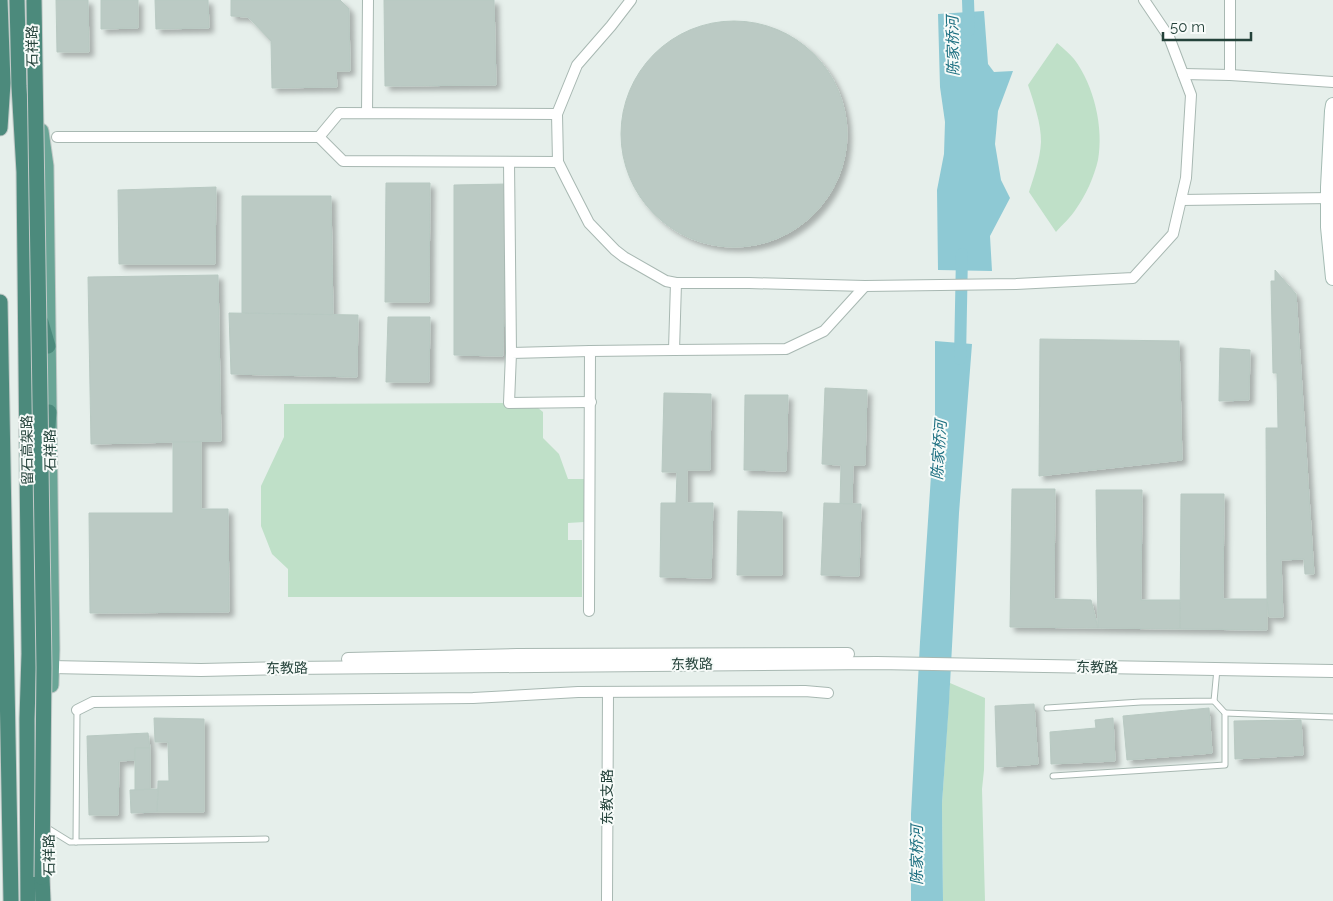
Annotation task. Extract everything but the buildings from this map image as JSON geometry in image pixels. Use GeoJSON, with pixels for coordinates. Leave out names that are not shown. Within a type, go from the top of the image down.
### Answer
{"type":"FeatureCollection","features":[{"type":"Feature","properties":{"kind":"highway"},"geometry":{"type":"LineString","coordinates":[[0,0],[3,83],[0,128]]}},
{"type":"Feature","properties":{"kind":"highway","name":"留石高架路"},"geometry":{"type":"LineString","coordinates":[[17,0],[24,172],[29,654],[27,719],[28,901]]}},
{"type":"Feature","properties":{"kind":"highway","name":"留石高架路"},"geometry":{"type":"LineString","coordinates":[[33,0],[44,667],[43,901]]}},
{"type":"Feature","properties":{"kind":"highway"},"geometry":{"type":"LineString","coordinates":[[24,172],[33,244],[34,302],[48,346]]}},
{"type":"Feature","properties":{"kind":"highway","name":"留石高架路"},"geometry":{"type":"LineString","coordinates":[[0,302],[11,901]]}},
{"type":"Feature","properties":{"kind":"highway"},"geometry":{"type":"LineString","coordinates":[[29,654],[49,412]]}},
{"type":"Feature","properties":{"kind":"highway"},"geometry":{"type":"LineString","coordinates":[[0,653],[8,700]]}},
{"type":"Feature","properties":{"kind":"main road","name":"石祥路"},"geometry":{"type":"LineString","coordinates":[[33,0],[33,79],[46,166],[51,663],[48,748],[50,901]]}},
{"type":"Feature","properties":{"kind":"main road"},"geometry":{"type":"LineString","coordinates":[[1333,105],[1328,227],[1333,278]]}},
{"type":"Feature","properties":{"kind":"street"},"geometry":{"type":"LineString","coordinates":[[367,113],[368,0]]}},
{"type":"Feature","properties":{"kind":"street"},"geometry":{"type":"LineString","coordinates":[[631,0],[577,65],[557,114],[558,162],[589,223],[624,257],[666,282],[864,286],[1016,284],[1133,278],[1173,234],[1186,178],[1190,95],[1169,37],[1144,0]]}},
{"type":"Feature","properties":{"kind":"street"},"geometry":{"type":"LineString","coordinates":[[1230,0],[1230,75]]}},
{"type":"Feature","properties":{"kind":"street"},"geometry":{"type":"LineString","coordinates":[[1183,74],[1230,75],[1333,82]]}},
{"type":"Feature","properties":{"kind":"street"},"geometry":{"type":"LineString","coordinates":[[319,137],[339,113],[557,114]]}},
{"type":"Feature","properties":{"kind":"street"},"geometry":{"type":"LineString","coordinates":[[57,137],[319,137],[343,160],[558,162]]}},
{"type":"Feature","properties":{"kind":"street"},"geometry":{"type":"LineString","coordinates":[[509,162],[511,353],[509,403],[590,402]]}},
{"type":"Feature","properties":{"kind":"street"},"geometry":{"type":"LineString","coordinates":[[1181,200],[1330,198]]}},
{"type":"Feature","properties":{"kind":"street"},"geometry":{"type":"LineString","coordinates":[[674,350],[676,283]]}},
{"type":"Feature","properties":{"kind":"street"},"geometry":{"type":"LineString","coordinates":[[511,353],[786,349],[824,331],[864,286]]}},
{"type":"Feature","properties":{"kind":"street"},"geometry":{"type":"LineString","coordinates":[[589,611],[590,351]]}},
{"type":"Feature","properties":{"kind":"street","name":"东教路"},"geometry":{"type":"LineString","coordinates":[[51,663],[201,670],[876,659],[1333,662]]}},
{"type":"Feature","properties":{"kind":"street","name":"东教路"},"geometry":{"type":"LineString","coordinates":[[994,661],[1333,671]]}},
{"type":"Feature","properties":{"kind":"street"},"geometry":{"type":"LineString","coordinates":[[77,710],[93,702],[473,698],[578,692],[805,691],[828,693]]}},
{"type":"Feature","properties":{"kind":"street","name":"东教支路"},"geometry":{"type":"LineString","coordinates":[[607,901],[608,692]]}},
{"type":"Feature","properties":{"kind":"lane"},"geometry":{"type":"LineString","coordinates":[[1214,702],[1217,669]]}},
{"type":"Feature","properties":{"kind":"lane"},"geometry":{"type":"LineString","coordinates":[[1047,708],[1142,702],[1214,702],[1226,713],[1333,717]]}},
{"type":"Feature","properties":{"kind":"lane"},"geometry":{"type":"LineString","coordinates":[[76,842],[77,710]]}},
{"type":"Feature","properties":{"kind":"lane"},"geometry":{"type":"LineString","coordinates":[[1053,776],[1224,765],[1226,713]]}},
{"type":"Feature","properties":{"kind":"lane"},"geometry":{"type":"LineString","coordinates":[[49,829],[70,842],[266,839]]}},
{"type":"Feature","properties":{"kind":"green space"},"geometry":{"type":"Polygon","coordinates":[[[1057,43],[1074,59],[1087,81],[1096,107],[1100,148],[1094,173],[1083,198],[1074,212],[1056,232],[1029,192],[1038,162],[1041,135],[1028,85],[1057,43]]]}},
{"type":"Feature","properties":{"kind":"green space"},"geometry":{"type":"Polygon","coordinates":[[[532,403],[543,412],[543,438],[559,454],[568,479],[584,479],[584,522],[568,523],[568,540],[582,540],[582,597],[288,597],[288,569],[272,554],[261,526],[261,486],[284,437],[284,404],[532,403]]]}},
{"type":"Feature","properties":{"kind":"green space"},"geometry":{"type":"Polygon","coordinates":[[[950,683],[985,698],[982,789],[985,901],[943,901],[942,804],[950,683]]]}},
{"type":"Feature","properties":{"kind":"water"},"geometry":{"type":"Polygon","coordinates":[[[984,11],[988,64],[994,72],[1013,71],[998,111],[995,144],[1001,180],[1010,198],[990,236],[992,271],[938,270],[937,190],[944,154],[945,122],[940,87],[938,14],[984,11]]]}},
{"type":"Feature","properties":{"kind":"water"},"geometry":{"type":"Polygon","coordinates":[[[935,341],[972,344],[959,513],[942,804],[943,901],[911,901],[911,814],[935,415],[935,341]]]}},
{"type":"Feature","properties":{"kind":"waterway","name":"陈家桥河"},"geometry":{"type":"LineString","coordinates":[[968,0],[969,30]]}},
{"type":"Feature","properties":{"kind":"waterway","name":"陈家桥河"},"geometry":{"type":"LineString","coordinates":[[960,359],[962,254]]}}]}
